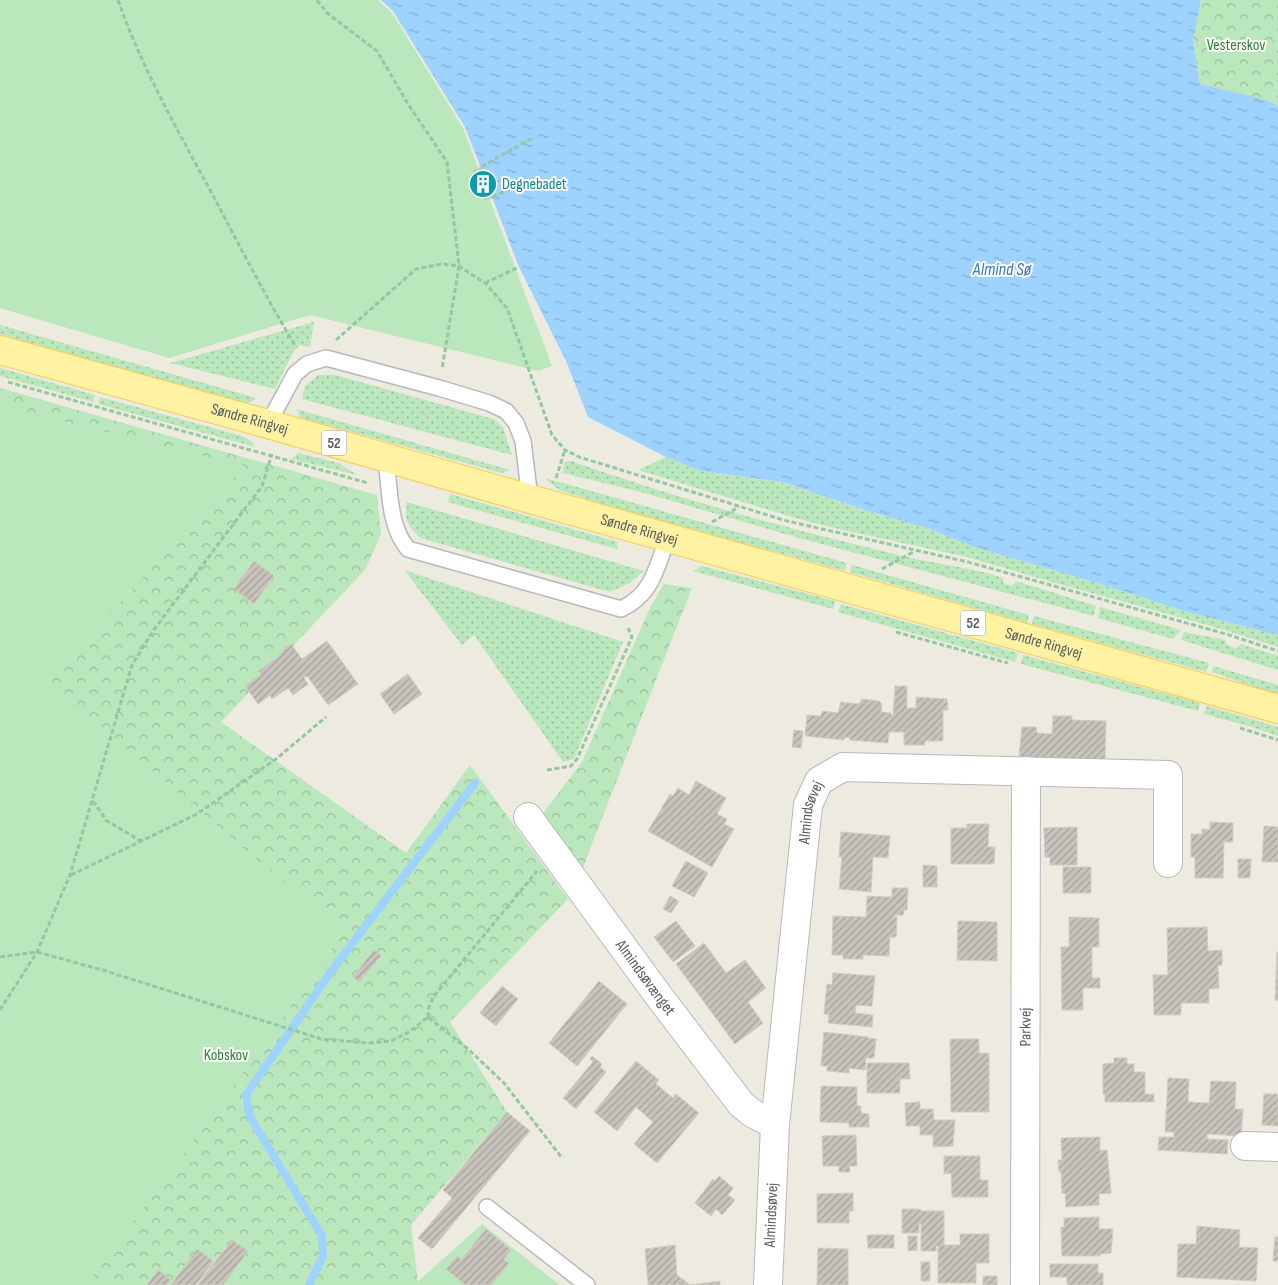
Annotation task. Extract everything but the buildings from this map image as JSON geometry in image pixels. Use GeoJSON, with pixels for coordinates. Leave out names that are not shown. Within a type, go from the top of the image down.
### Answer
{"type":"FeatureCollection","features":[{"type":"Feature","properties":{"kind":"main road","name":"Søndre Ringvej"},"geometry":{"type":"LineString","coordinates":[[0,350],[274,425],[530,499],[1278,709]]}},
{"type":"Feature","properties":{"kind":"street","name":"Almindsøvej"},"geometry":{"type":"LineString","coordinates":[[768,1285],[775,1125],[808,804],[819,781],[843,767],[1168,775],[1168,863]]}},
{"type":"Feature","properties":{"kind":"street","name":"Parkvej"},"geometry":{"type":"LineString","coordinates":[[1025,1285],[1026,771]]}},
{"type":"Feature","properties":{"kind":"street","name":"Almindsøvænget"},"geometry":{"type":"LineString","coordinates":[[528,817],[658,995],[741,1104],[752,1113],[775,1125]]}},
{"type":"Feature","properties":{"kind":"street"},"geometry":{"type":"LineString","coordinates":[[1245,1146],[1278,1147]]}},
{"type":"Feature","properties":{"kind":"lane"},"geometry":{"type":"LineString","coordinates":[[274,425],[295,374],[307,364],[326,358],[439,388],[490,403],[506,411],[516,423],[524,441],[530,499]]}},
{"type":"Feature","properties":{"kind":"lane"},"geometry":{"type":"LineString","coordinates":[[386,458],[396,528],[403,544],[408,549],[621,609],[634,603],[649,585],[668,537]]}},
{"type":"Feature","properties":{"kind":"lane"},"geometry":{"type":"LineString","coordinates":[[488,1206],[587,1285]]}},
{"type":"Feature","properties":{"kind":"path"},"geometry":{"type":"LineString","coordinates":[[118,0],[124,19],[170,116],[275,312],[307,364]]}},
{"type":"Feature","properties":{"kind":"path"},"geometry":{"type":"LineString","coordinates":[[317,0],[327,13],[377,51],[408,104],[447,162],[460,266],[439,388]]}},
{"type":"Feature","properties":{"kind":"path"},"geometry":{"type":"LineString","coordinates":[[524,182],[493,197],[480,167],[532,138]]}},
{"type":"Feature","properties":{"kind":"path"},"geometry":{"type":"LineString","coordinates":[[326,358],[328,347],[416,268],[440,264],[460,266],[486,283],[507,308],[552,435],[565,450],[579,458],[787,521],[968,562],[1207,629],[1278,651]]}},
{"type":"Feature","properties":{"kind":"path"},"geometry":{"type":"LineString","coordinates":[[486,283],[519,267]]}},
{"type":"Feature","properties":{"kind":"path"},"geometry":{"type":"LineString","coordinates":[[0,1010],[36,952],[70,875],[132,665],[153,631],[262,486],[274,425]]}},
{"type":"Feature","properties":{"kind":"path"},"geometry":{"type":"LineString","coordinates":[[556,478],[565,450]]}},
{"type":"Feature","properties":{"kind":"path"},"geometry":{"type":"LineString","coordinates":[[711,522],[740,506]]}},
{"type":"Feature","properties":{"kind":"path"},"geometry":{"type":"LineString","coordinates":[[882,569],[916,550]]}},
{"type":"Feature","properties":{"kind":"path"},"geometry":{"type":"LineString","coordinates":[[547,770],[571,766],[577,760],[583,747],[632,637],[621,609]]}},
{"type":"Feature","properties":{"kind":"path"},"geometry":{"type":"LineString","coordinates":[[70,875],[197,814],[276,760],[326,717]]}},
{"type":"Feature","properties":{"kind":"path"},"geometry":{"type":"LineString","coordinates":[[92,800],[107,821],[141,841]]}},
{"type":"Feature","properties":{"kind":"path"},"geometry":{"type":"LineString","coordinates":[[428,1017],[428,1007],[434,996],[553,851]]}},
{"type":"Feature","properties":{"kind":"path"},"geometry":{"type":"LineString","coordinates":[[0,957],[36,952],[106,971],[321,1039],[360,1042],[391,1041],[409,1032],[428,1017]]}},
{"type":"Feature","properties":{"kind":"path"},"geometry":{"type":"LineString","coordinates":[[428,1017],[468,1049],[504,1083],[562,1158]]}},
{"type":"Feature","properties":{"kind":"green space"},"geometry":{"type":"Polygon","coordinates":[[[0,0],[378,0],[392,13],[463,128],[552,366],[539,371],[310,315],[169,358],[0,308],[0,0]]]}},
{"type":"Feature","properties":{"kind":"green space","name":"Vesterskov"},"geometry":{"type":"Polygon","coordinates":[[[1201,0],[1278,0],[1278,106],[1267,100],[1200,84],[1193,42],[1201,0]]]}},
{"type":"Feature","properties":{"kind":"green space"},"geometry":{"type":"Polygon","coordinates":[[[314,322],[310,347],[300,345],[293,352],[275,389],[170,363],[314,322]]]}},
{"type":"Feature","properties":{"kind":"green space"},"geometry":{"type":"Polygon","coordinates":[[[0,325],[256,398],[244,404],[0,334],[0,325]]]}},
{"type":"Feature","properties":{"kind":"green space"},"geometry":{"type":"Polygon","coordinates":[[[0,368],[95,395],[93,402],[0,376],[0,368]]]}},
{"type":"Feature","properties":{"kind":"green space"},"geometry":{"type":"Polygon","coordinates":[[[318,375],[335,375],[494,419],[503,427],[512,455],[302,399],[305,386],[318,375]]]}},
{"type":"Feature","properties":{"kind":"green space","name":"Kobskov"},"geometry":{"type":"Polygon","coordinates":[[[0,388],[377,495],[381,534],[365,570],[221,722],[406,853],[470,765],[568,899],[450,1022],[507,1112],[411,1225],[418,1282],[414,1285],[0,1285],[0,388]]]}},
{"type":"Feature","properties":{"kind":"green space"},"geometry":{"type":"Polygon","coordinates":[[[100,397],[242,436],[251,441],[255,447],[98,404],[100,397]]]}},
{"type":"Feature","properties":{"kind":"green space"},"geometry":{"type":"Polygon","coordinates":[[[0,406],[245,466],[48,682],[344,933],[166,1179],[86,1285],[0,1285],[0,406]]]}},
{"type":"Feature","properties":{"kind":"green space"},"geometry":{"type":"Polygon","coordinates":[[[296,409],[510,470],[502,473],[301,418],[296,409]]]}},
{"type":"Feature","properties":{"kind":"green space"},"geometry":{"type":"Polygon","coordinates":[[[298,453],[339,463],[357,475],[291,459],[298,453]]]}},
{"type":"Feature","properties":{"kind":"green space"},"geometry":{"type":"Polygon","coordinates":[[[666,457],[701,471],[781,482],[868,511],[927,528],[974,547],[1104,585],[1184,611],[1278,635],[1278,647],[1211,626],[967,557],[792,517],[638,470],[666,457]]]}},
{"type":"Feature","properties":{"kind":"green space"},"geometry":{"type":"Polygon","coordinates":[[[571,461],[654,489],[780,525],[907,557],[991,574],[1003,578],[1003,583],[1012,586],[1016,581],[1096,606],[1094,616],[799,538],[641,492],[563,473],[564,462],[571,461]]]}},
{"type":"Feature","properties":{"kind":"green space"},"geometry":{"type":"Polygon","coordinates":[[[545,478],[847,563],[845,571],[622,510],[559,490],[545,478]]]}},
{"type":"Feature","properties":{"kind":"green space"},"geometry":{"type":"Polygon","coordinates":[[[450,494],[618,542],[617,549],[448,502],[450,494]]]}},
{"type":"Feature","properties":{"kind":"green space"},"geometry":{"type":"Polygon","coordinates":[[[407,502],[644,571],[630,583],[610,592],[420,538],[406,518],[407,502]]]}},
{"type":"Feature","properties":{"kind":"green space"},"geometry":{"type":"Polygon","coordinates":[[[852,565],[1029,615],[1027,623],[850,572],[852,565]]]}},
{"type":"Feature","properties":{"kind":"green space"},"geometry":{"type":"Polygon","coordinates":[[[702,566],[835,601],[833,609],[693,571],[702,566]]]}},
{"type":"Feature","properties":{"kind":"green space"},"geometry":{"type":"Polygon","coordinates":[[[404,570],[623,642],[574,759],[563,762],[474,635],[462,645],[404,570]]]}},
{"type":"Feature","properties":{"kind":"green space"},"geometry":{"type":"Polygon","coordinates":[[[664,584],[692,588],[581,872],[541,816],[582,762],[650,608],[664,584]]]}},
{"type":"Feature","properties":{"kind":"green space"},"geometry":{"type":"Polygon","coordinates":[[[841,604],[1018,653],[1015,662],[838,612],[841,604]]]}},
{"type":"Feature","properties":{"kind":"green space"},"geometry":{"type":"Polygon","coordinates":[[[1100,607],[1181,630],[1173,639],[1098,618],[1100,607]]]}},
{"type":"Feature","properties":{"kind":"green space"},"geometry":{"type":"Polygon","coordinates":[[[1034,616],[1209,663],[1206,672],[1032,624],[1034,616]]]}},
{"type":"Feature","properties":{"kind":"green space"},"geometry":{"type":"Polygon","coordinates":[[[1184,632],[1226,640],[1226,644],[1236,649],[1241,644],[1278,656],[1278,670],[1181,640],[1184,632]]]}},
{"type":"Feature","properties":{"kind":"green space"},"geometry":{"type":"Polygon","coordinates":[[[1023,655],[1200,703],[1198,711],[1021,664],[1023,655]]]}},
{"type":"Feature","properties":{"kind":"green space"},"geometry":{"type":"Polygon","coordinates":[[[1213,666],[1278,685],[1278,695],[1212,672],[1213,666]]]}},
{"type":"Feature","properties":{"kind":"green space"},"geometry":{"type":"Polygon","coordinates":[[[1207,706],[1278,727],[1278,736],[1204,714],[1207,706]]]}},
{"type":"Feature","properties":{"kind":"green space"},"geometry":{"type":"Polygon","coordinates":[[[482,1224],[560,1285],[414,1285],[482,1224]]]}},
{"type":"Feature","properties":{"kind":"water","name":"Almind Sø"},"geometry":{"type":"Polygon","coordinates":[[[381,0],[1201,0],[1193,42],[1200,84],[1267,100],[1278,106],[1278,635],[1184,611],[1104,585],[974,547],[927,528],[868,511],[782,482],[701,471],[666,457],[588,417],[566,361],[519,267],[465,127],[393,11],[381,0]]]}},
{"type":"Feature","properties":{"kind":"waterway"},"geometry":{"type":"LineString","coordinates":[[309,1285],[323,1256],[322,1236],[250,1117],[246,1095],[332,970],[475,783]]}},
{"type":"Feature","properties":{"kind":"place","name":"Degnebadet"},"geometry":{"type":"Point","coordinates":[483,184]}}]}
